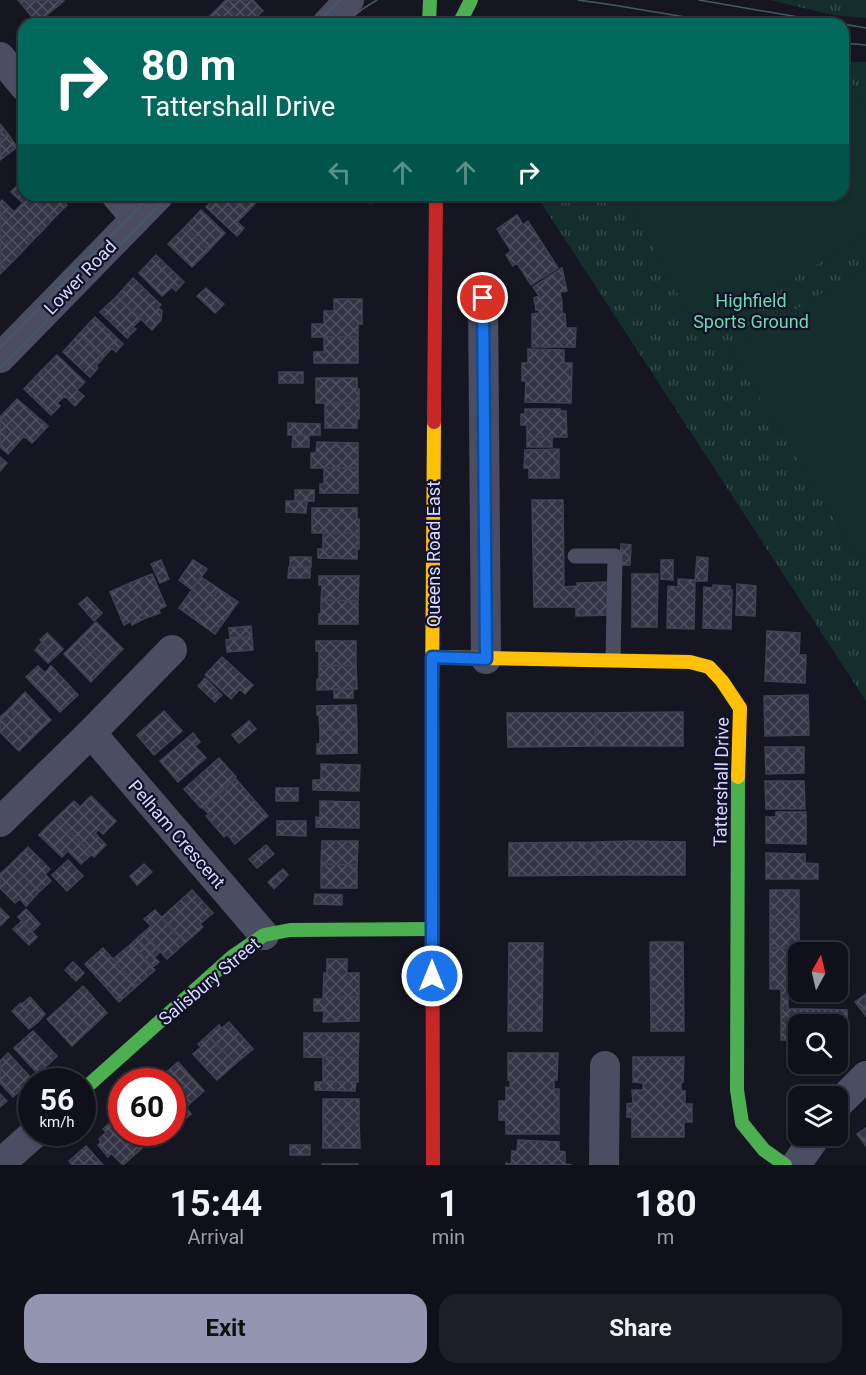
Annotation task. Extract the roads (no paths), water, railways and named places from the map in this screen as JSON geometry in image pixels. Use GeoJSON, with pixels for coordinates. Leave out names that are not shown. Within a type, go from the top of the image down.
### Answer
{"type":"FeatureCollection","features":[{"type":"Feature","properties":{"kind":"street"},"geometry":{"type":"LineString","coordinates":[[332,18],[349,0]]}},
{"type":"Feature","properties":{"kind":"street"},"geometry":{"type":"LineString","coordinates":[[429,0],[429,18]]}},
{"type":"Feature","properties":{"kind":"street"},"geometry":{"type":"LineString","coordinates":[[462,18],[471,0]]}},
{"type":"Feature","properties":{"kind":"street"},"geometry":{"type":"LineString","coordinates":[[0,57],[18,79]]}},
{"type":"Feature","properties":{"kind":"street"},"geometry":{"type":"LineString","coordinates":[[121,201],[136,219]]}},
{"type":"Feature","properties":{"kind":"street","name":"Lower Road"},"geometry":{"type":"LineString","coordinates":[[0,358],[153,201]]}},
{"type":"Feature","properties":{"kind":"street","name":"Queens Road East"},"geometry":{"type":"LineString","coordinates":[[433,1165],[432,657],[436,201]]}},
{"type":"Feature","properties":{"kind":"street"},"geometry":{"type":"LineString","coordinates":[[483,298],[486,659]]}},
{"type":"Feature","properties":{"kind":"street"},"geometry":{"type":"LineString","coordinates":[[0,822],[172,650]]}},
{"type":"Feature","properties":{"kind":"street","name":"Tattershall Drive"},"geometry":{"type":"LineString","coordinates":[[432,657],[690,662],[709,667],[722,681],[740,708],[737,1090],[741,1123],[764,1150],[796,1164]]}},
{"type":"Feature","properties":{"kind":"street","name":"Pelham Crescent"},"geometry":{"type":"LineString","coordinates":[[91,733],[264,935]]}},
{"type":"Feature","properties":{"kind":"street","name":"Salisbury Street"},"geometry":{"type":"LineString","coordinates":[[96,1078],[233,956],[264,935],[290,930],[432,929]]}},
{"type":"Feature","properties":{"kind":"street"},"geometry":{"type":"LineString","coordinates":[[604,1165],[605,1066]]}},
{"type":"Feature","properties":{"kind":"street"},"geometry":{"type":"LineString","coordinates":[[848,1094],[866,1076]]}},
{"type":"Feature","properties":{"kind":"street"},"geometry":{"type":"LineString","coordinates":[[0,1164],[20,1146]]}},
{"type":"Feature","properties":{"kind":"street"},"geometry":{"type":"LineString","coordinates":[[796,1164],[809,1146]]}},
{"type":"Feature","properties":{"kind":"lane"},"geometry":{"type":"LineString","coordinates":[[575,556],[615,556],[613,660]]}},
{"type":"Feature","properties":{"kind":"tram line"},"geometry":{"type":"LineString","coordinates":[[322,18],[340,0]]}},
{"type":"Feature","properties":{"kind":"tram line"},"geometry":{"type":"LineString","coordinates":[[352,18],[377,0]]}},
{"type":"Feature","properties":{"kind":"tram line"},"geometry":{"type":"LineString","coordinates":[[578,0],[691,18]]}},
{"type":"Feature","properties":{"kind":"tram line"},"geometry":{"type":"LineString","coordinates":[[699,0],[804,18]]}},
{"type":"Feature","properties":{"kind":"tram line"},"geometry":{"type":"LineString","coordinates":[[849,25],[866,28]]}},
{"type":"Feature","properties":{"kind":"tram line"},"geometry":{"type":"LineString","coordinates":[[849,44],[866,45]]}},
{"type":"Feature","properties":{"kind":"tram line"},"geometry":{"type":"LineString","coordinates":[[0,348],[145,201]]}},
{"type":"Feature","properties":{"kind":"tram line"},"geometry":{"type":"LineString","coordinates":[[0,368],[163,201]]}},
{"type":"Feature","properties":{"kind":"park label","name":"Highfield Sports Ground"},"geometry":{"type":"Point","coordinates":[751,310]}}]}
